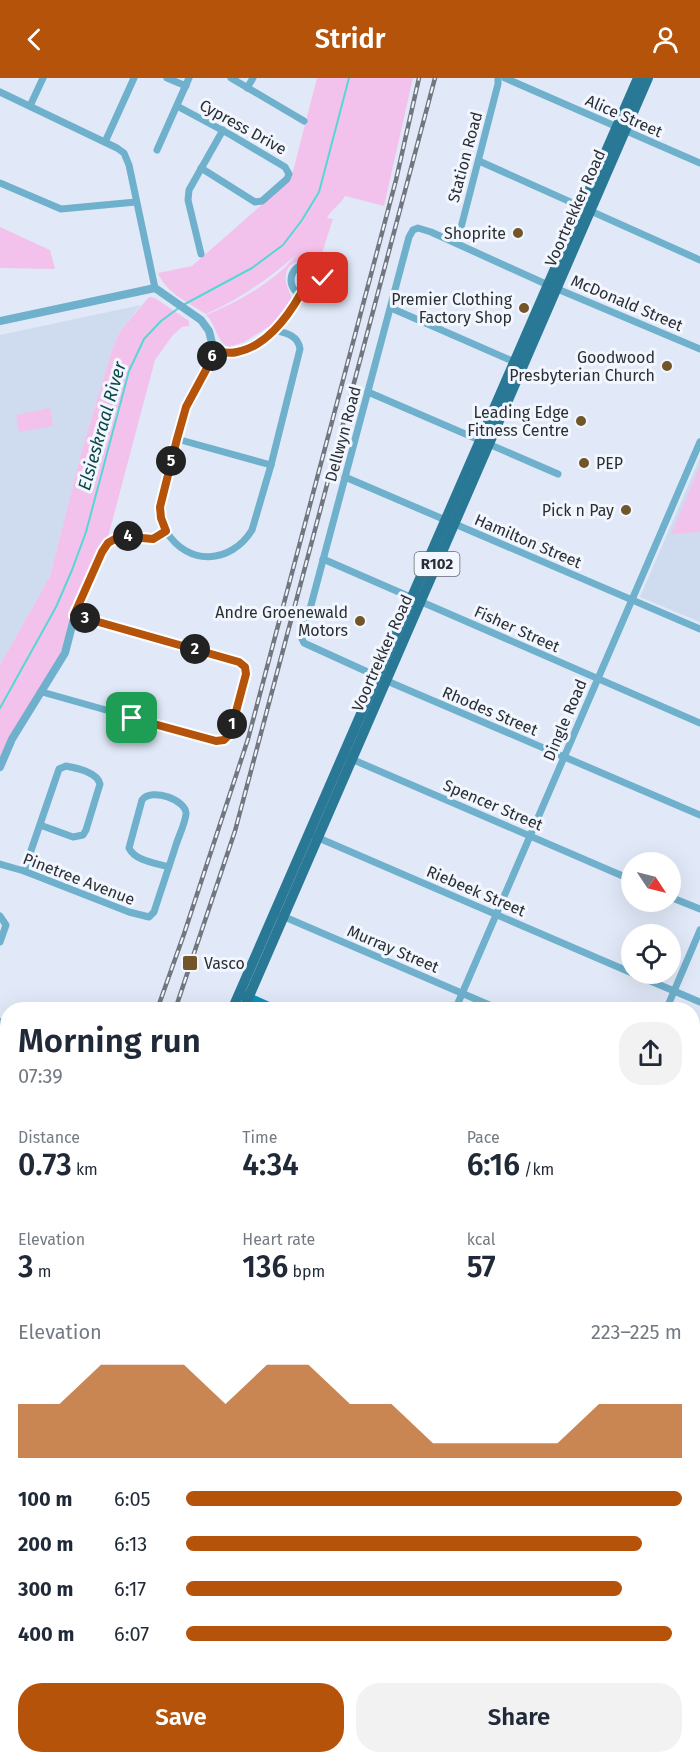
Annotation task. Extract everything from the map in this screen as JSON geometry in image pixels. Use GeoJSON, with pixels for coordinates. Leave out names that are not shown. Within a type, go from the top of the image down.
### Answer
{"type":"FeatureCollection","features":[{"type":"Feature","properties":{"kind":"main road","name":"Voortrekker Road"},"geometry":{"type":"LineString","coordinates":[[621,129],[638,78]]}},
{"type":"Feature","properties":{"kind":"main road","name":"Voortrekker Road"},"geometry":{"type":"LineString","coordinates":[[243,1002],[621,129],[648,78]]}},
{"type":"Feature","properties":{"kind":"street"},"geometry":{"type":"LineString","coordinates":[[30,106],[43,78]]}},
{"type":"Feature","properties":{"kind":"street"},"geometry":{"type":"LineString","coordinates":[[105,142],[134,78]]}},
{"type":"Feature","properties":{"kind":"street"},"geometry":{"type":"LineString","coordinates":[[167,78],[186,86]]}},
{"type":"Feature","properties":{"kind":"street"},"geometry":{"type":"LineString","coordinates":[[157,150],[189,78]]}},
{"type":"Feature","properties":{"kind":"street"},"geometry":{"type":"LineString","coordinates":[[231,78],[304,121]]}},
{"type":"Feature","properties":{"kind":"street"},"geometry":{"type":"LineString","coordinates":[[247,88],[253,78]]}},
{"type":"Feature","properties":{"kind":"street","name":"Station Road"},"geometry":{"type":"LineString","coordinates":[[457,243],[498,78]]}},
{"type":"Feature","properties":{"kind":"street","name":"Alice Street"},"geometry":{"type":"LineString","coordinates":[[505,78],[700,163]]}},
{"type":"Feature","properties":{"kind":"street"},"geometry":{"type":"LineString","coordinates":[[0,92],[124,153],[127,158],[154,288]]}},
{"type":"Feature","properties":{"kind":"street","name":"Cypress Drive"},"geometry":{"type":"LineString","coordinates":[[177,106],[285,166],[289,177],[262,201],[255,202],[201,168]]}},
{"type":"Feature","properties":{"kind":"street"},"geometry":{"type":"LineString","coordinates":[[201,254],[188,195],[191,185],[223,130]]}},
{"type":"Feature","properties":{"kind":"street"},"geometry":{"type":"LineString","coordinates":[[478,161],[700,260]]}},
{"type":"Feature","properties":{"kind":"street"},"geometry":{"type":"LineString","coordinates":[[0,183],[61,209],[136,202]]}},
{"type":"Feature","properties":{"kind":"street","name":"McDonald Street"},"geometry":{"type":"LineString","coordinates":[[411,231],[416,228],[423,229],[700,349]]}},
{"type":"Feature","properties":{"kind":"street","name":"Dellwyn Road"},"geometry":{"type":"LineString","coordinates":[[304,643],[302,637],[411,231]]}},
{"type":"Feature","properties":{"kind":"street"},"geometry":{"type":"LineString","coordinates":[[300,265],[312,265],[321,272],[323,278],[321,288],[314,295],[300,295],[292,286],[292,274],[300,265]]}},
{"type":"Feature","properties":{"kind":"street"},"geometry":{"type":"LineString","coordinates":[[0,321],[154,288],[198,318],[209,331],[213,351],[207,368],[186,407],[160,507],[166,531],[181,548],[202,557],[220,556],[240,546],[252,530],[300,349],[294,337],[273,330]]}},
{"type":"Feature","properties":{"kind":"street"},"geometry":{"type":"LineString","coordinates":[[213,351],[240,352],[256,344],[290,312],[300,295]]}},
{"type":"Feature","properties":{"kind":"street"},"geometry":{"type":"LineString","coordinates":[[391,308],[519,363]]}},
{"type":"Feature","properties":{"kind":"street"},"geometry":{"type":"LineString","coordinates":[[368,392],[558,474]]}},
{"type":"Feature","properties":{"kind":"street"},"geometry":{"type":"LineString","coordinates":[[177,439],[271,465]]}},
{"type":"Feature","properties":{"kind":"street","name":"Dingle Road"},"geometry":{"type":"LineString","coordinates":[[458,1002],[700,442]]}},
{"type":"Feature","properties":{"kind":"street","name":"Hamilton Street"},"geometry":{"type":"LineString","coordinates":[[345,477],[700,629]]}},
{"type":"Feature","properties":{"kind":"street"},"geometry":{"type":"LineString","coordinates":[[0,767],[12,739],[66,650],[74,615],[108,543],[120,536],[153,539],[166,531]]}},
{"type":"Feature","properties":{"kind":"street","name":"Fisher Street"},"geometry":{"type":"LineString","coordinates":[[323,559],[700,723]]}},
{"type":"Feature","properties":{"kind":"street"},"geometry":{"type":"LineString","coordinates":[[42,692],[216,741],[224,740],[230,734],[246,674],[245,667],[239,662],[74,615]]}},
{"type":"Feature","properties":{"kind":"street","name":"Rhodes Street"},"geometry":{"type":"LineString","coordinates":[[304,643],[382,679],[700,815]]}},
{"type":"Feature","properties":{"kind":"street","name":"Spencer Street"},"geometry":{"type":"LineString","coordinates":[[348,757],[621,875]]}},
{"type":"Feature","properties":{"kind":"street"},"geometry":{"type":"LineString","coordinates":[[24,871],[60,767],[72,767],[98,778],[100,784],[83,835],[74,837],[40,825]]}},
{"type":"Feature","properties":{"kind":"street"},"geometry":{"type":"LineString","coordinates":[[151,794],[178,801],[184,805],[186,811],[169,867],[138,858],[129,848],[142,801],[144,797],[151,794]]}},
{"type":"Feature","properties":{"kind":"street","name":"Riebeek Street"},"geometry":{"type":"LineString","coordinates":[[313,836],[621,968]]}},
{"type":"Feature","properties":{"kind":"street","name":"Pinetree Avenue"},"geometry":{"type":"LineString","coordinates":[[0,864],[143,917],[149,917],[154,912],[169,867]]}},
{"type":"Feature","properties":{"kind":"street"},"geometry":{"type":"LineString","coordinates":[[681,901],[700,909]]}},
{"type":"Feature","properties":{"kind":"street","name":"Murray Street"},"geometry":{"type":"LineString","coordinates":[[279,914],[484,1002]]}},
{"type":"Feature","properties":{"kind":"street"},"geometry":{"type":"LineString","coordinates":[[0,916],[6,925],[0,942]]}},
{"type":"Feature","properties":{"kind":"street"},"geometry":{"type":"LineString","coordinates":[[669,1002],[700,930]]}},
{"type":"Feature","properties":{"kind":"street","name":"Riebeek Street"},"geometry":{"type":"LineString","coordinates":[[658,984],[700,1002]]}},
{"type":"Feature","properties":{"kind":"shaded area"},"geometry":{"type":"Polygon","coordinates":[[[317,78],[413,78],[384,206],[345,196],[327,218],[333,219],[321,256],[289,267],[286,282],[292,301],[280,320],[270,329],[268,327],[244,342],[229,347],[221,341],[206,315],[255,290],[277,274],[296,255],[253,288],[206,314],[172,292],[158,273],[192,266],[291,179],[317,78]]]}},
{"type":"Feature","properties":{"kind":"shaded area"},"geometry":{"type":"Polygon","coordinates":[[[0,227],[50,250],[55,269],[0,268],[0,227]]]}},
{"type":"Feature","properties":{"kind":"shaded area"},"geometry":{"type":"Polygon","coordinates":[[[149,297],[155,298],[189,321],[189,326],[182,327],[173,335],[155,360],[108,537],[99,548],[72,607],[61,653],[0,756],[0,665],[50,576],[82,450],[111,353],[120,331],[149,297]]]}},
{"type":"Feature","properties":{"kind":"shaded area"},"geometry":{"type":"Polygon","coordinates":[[[141,305],[120,331],[111,353],[82,450],[50,576],[0,665],[0,335],[141,305]]]}},
{"type":"Feature","properties":{"kind":"shaded area"},"geometry":{"type":"Polygon","coordinates":[[[50,408],[53,426],[19,432],[16,415],[50,408]]]}},
{"type":"Feature","properties":{"kind":"shaded area"},"geometry":{"type":"Polygon","coordinates":[[[700,458],[700,622],[640,597],[700,458]]]}},
{"type":"Feature","properties":{"kind":"shaded area"},"geometry":{"type":"Polygon","coordinates":[[[700,466],[700,532],[671,534],[700,466]]]}},
{"type":"Feature","properties":{"kind":"waterway","name":"Elsieskraal River"},"geometry":{"type":"LineString","coordinates":[[185,304],[252,268],[283,245],[302,220],[319,192],[349,78]]}},
{"type":"Feature","properties":{"kind":"waterway","name":"Elsieskraal River"},"geometry":{"type":"LineString","coordinates":[[0,708],[56,607],[72,570],[86,532],[129,371],[144,339],[161,321],[180,307]]}},
{"type":"Feature","properties":{"kind":"railway"},"geometry":{"type":"LineString","coordinates":[[160,1002],[248,739],[396,180],[419,78]]}},
{"type":"Feature","properties":{"kind":"railway"},"geometry":{"type":"LineString","coordinates":[[178,1002],[235,831],[435,78]]}},
{"type":"Feature","properties":{"kind":"place","name":"Shoprite"},"geometry":{"type":"Point","coordinates":[518,233]}},
{"type":"Feature","properties":{"kind":"place","name":"Premier Clothing Factory Shop"},"geometry":{"type":"Point","coordinates":[524,308]}},
{"type":"Feature","properties":{"kind":"place","name":"Goodwood Presbyterian Church"},"geometry":{"type":"Point","coordinates":[667,366]}},
{"type":"Feature","properties":{"kind":"place","name":"Leading Edge Fitness Centre"},"geometry":{"type":"Point","coordinates":[581,421]}},
{"type":"Feature","properties":{"kind":"place","name":"PEP"},"geometry":{"type":"Point","coordinates":[584,463]}},
{"type":"Feature","properties":{"kind":"place","name":"Pick n Pay"},"geometry":{"type":"Point","coordinates":[626,510]}},
{"type":"Feature","properties":{"kind":"place","name":"Andre Groenewald Motors"},"geometry":{"type":"Point","coordinates":[360,621]}},
{"type":"Feature","properties":{"kind":"place","name":"Vasco"},"geometry":{"type":"Point","coordinates":[190,963]}},
{"type":"Feature","properties":{"kind":"route"},"geometry":{"type":"LineString","coordinates":[[132,718],[216,741],[224,740],[230,734],[246,674],[245,667],[239,662],[74,615],[105,546],[113,538],[126,536],[146,540],[153,539],[166,531],[160,507],[177,439],[186,407],[210,362],[213,351],[234,353],[256,344],[285,319],[300,295],[314,295],[321,288],[323,278]]}}]}
